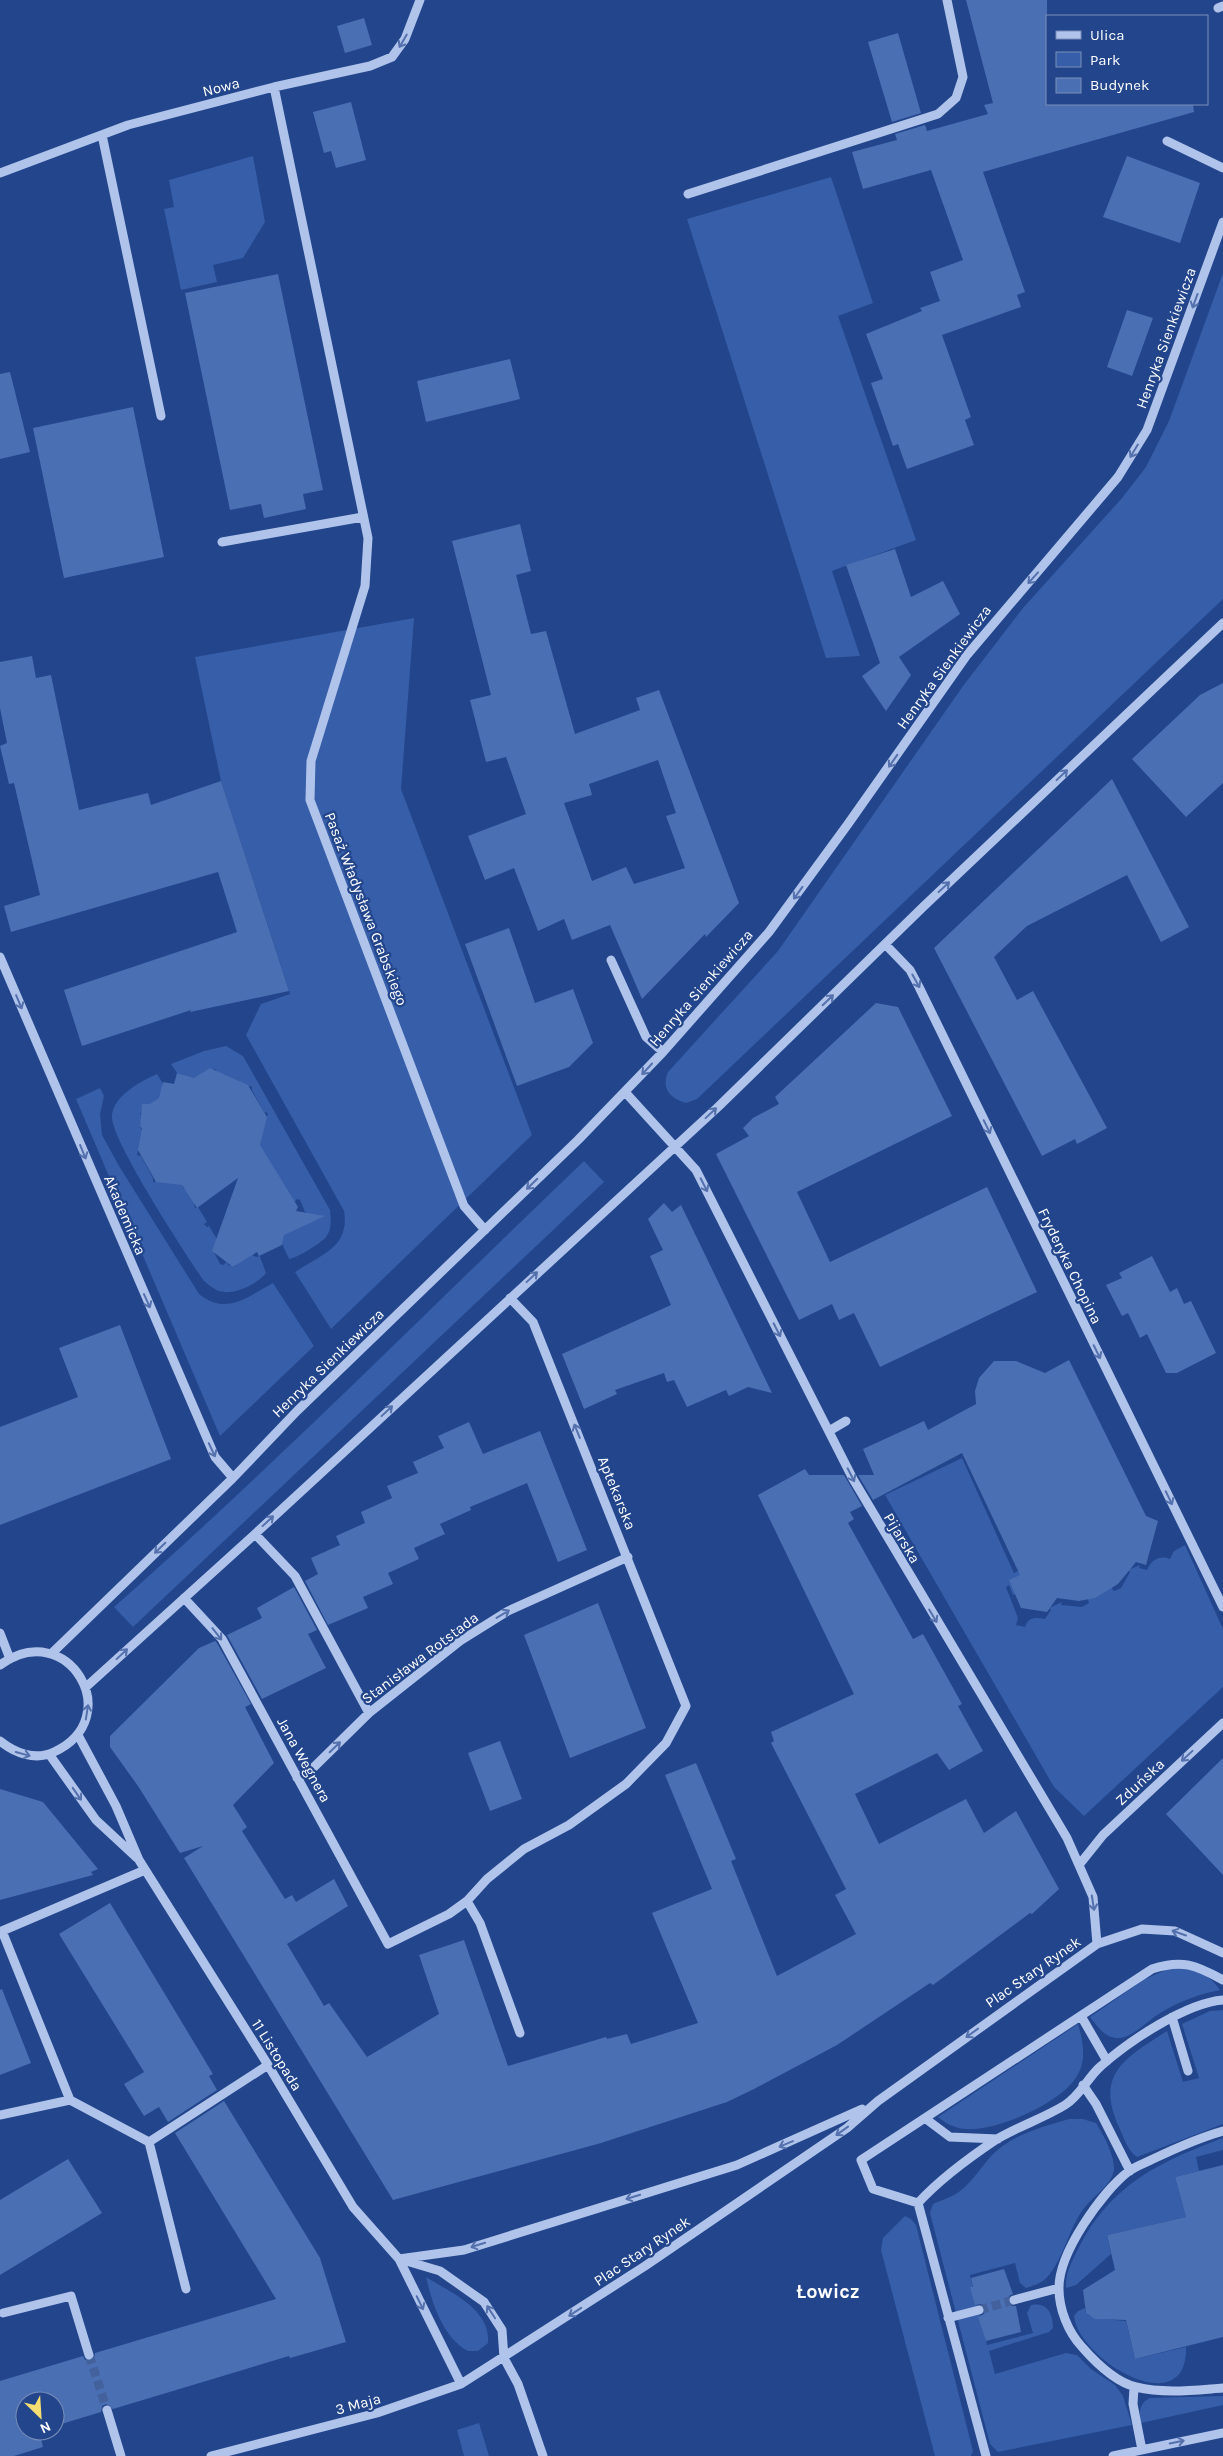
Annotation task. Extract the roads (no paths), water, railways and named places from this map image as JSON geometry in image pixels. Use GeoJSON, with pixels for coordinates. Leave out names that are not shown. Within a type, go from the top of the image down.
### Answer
{"type":"FeatureCollection","features":[{"type":"Feature","properties":{"kind":"street","name":"Nowa"},"geometry":{"type":"LineString","coordinates":[[0,173],[128,125],[274,87],[370,66],[392,57],[405,40],[420,0]]}},
{"type":"Feature","properties":{"kind":"street"},"geometry":{"type":"LineString","coordinates":[[688,194],[938,114],[956,98],[963,77],[947,0]]}},
{"type":"Feature","properties":{"kind":"street","name":"Pasaż Władysława Grabskiego"},"geometry":{"type":"LineString","coordinates":[[274,87],[368,538],[365,586],[311,762],[310,800],[464,1206],[484,1230]]}},
{"type":"Feature","properties":{"kind":"street"},"geometry":{"type":"LineString","coordinates":[[102,135],[162,416]]}},
{"type":"Feature","properties":{"kind":"street"},"geometry":{"type":"LineString","coordinates":[[1167,141],[1223,168]]}},
{"type":"Feature","properties":{"kind":"street","name":"Henryka Sienkiewicza"},"geometry":{"type":"LineString","coordinates":[[52,1654],[233,1478],[297,1411],[625,1092],[769,932],[967,656],[1118,477],[1147,430],[1223,222]]}},
{"type":"Feature","properties":{"kind":"street"},"geometry":{"type":"LineString","coordinates":[[222,542],[363,517]]}},
{"type":"Feature","properties":{"kind":"street"},"geometry":{"type":"LineString","coordinates":[[86,1686],[255,1534],[675,1146],[1223,622]]}},
{"type":"Feature","properties":{"kind":"street","name":"Fryderyka Chopina"},"geometry":{"type":"LineString","coordinates":[[885,944],[910,970],[919,987],[1223,1607]]}},
{"type":"Feature","properties":{"kind":"street","name":"Akademicka"},"geometry":{"type":"LineString","coordinates":[[0,957],[215,1457],[233,1478]]}},
{"type":"Feature","properties":{"kind":"street"},"geometry":{"type":"LineString","coordinates":[[611,960],[646,1037],[663,1052]]}},
{"type":"Feature","properties":{"kind":"street"},"geometry":{"type":"LineString","coordinates":[[625,1092],[675,1146]]}},
{"type":"Feature","properties":{"kind":"street","name":"Pijarska"},"geometry":{"type":"LineString","coordinates":[[675,1146],[696,1170],[882,1531],[1067,1838],[1093,1898],[1097,1944]]}},
{"type":"Feature","properties":{"kind":"street","name":"Aptekarska"},"geometry":{"type":"LineString","coordinates":[[467,1901],[487,1878],[524,1848],[569,1825],[626,1784],[666,1743],[686,1706],[533,1322],[510,1298]]}},
{"type":"Feature","properties":{"kind":"street"},"geometry":{"type":"LineString","coordinates":[[829,1431],[846,1421]]}},
{"type":"Feature","properties":{"kind":"street"},"geometry":{"type":"LineString","coordinates":[[255,1534],[295,1576],[369,1713]]}},
{"type":"Feature","properties":{"kind":"street","name":"Stanisława Rotstada"},"geometry":{"type":"LineString","coordinates":[[297,1778],[312,1769],[369,1713],[460,1641],[508,1611],[628,1557]]}},
{"type":"Feature","properties":{"kind":"street","name":"Jana Wegnera"},"geometry":{"type":"LineString","coordinates":[[184,1598],[222,1639],[297,1778],[317,1810],[388,1944],[449,1914],[467,1901]]}},
{"type":"Feature","properties":{"kind":"street"},"geometry":{"type":"LineString","coordinates":[[0,1632],[10,1658]]}},
{"type":"Feature","properties":{"kind":"street"},"geometry":{"type":"LineString","coordinates":[[0,1666],[10,1658],[23,1653],[38,1651],[52,1654],[66,1661],[78,1672],[86,1686],[88,1704],[86,1720],[78,1735],[65,1747],[49,1754],[32,1756],[15,1752],[0,1741]]}},
{"type":"Feature","properties":{"kind":"street","name":"Zduńska"},"geometry":{"type":"LineString","coordinates":[[1079,1864],[1103,1835],[1223,1723]]}},
{"type":"Feature","properties":{"kind":"street","name":"11 Listopada"},"geometry":{"type":"LineString","coordinates":[[78,1735],[116,1806],[139,1860],[268,2065],[354,2207],[399,2259],[461,2384]]}},
{"type":"Feature","properties":{"kind":"street","name":"11 Listopada"},"geometry":{"type":"LineString","coordinates":[[49,1754],[96,1820],[139,1860]]}},
{"type":"Feature","properties":{"kind":"street"},"geometry":{"type":"LineString","coordinates":[[145,1870],[2,1931],[70,2100],[149,2142],[186,2289]]}},
{"type":"Feature","properties":{"kind":"street"},"geometry":{"type":"LineString","coordinates":[[467,1901],[480,1923],[520,2033]]}},
{"type":"Feature","properties":{"kind":"street","name":"Plac Stary Rynek"},"geometry":{"type":"LineString","coordinates":[[504,2358],[785,2172],[846,2128],[878,2101],[1097,1944],[1142,1929],[1175,1931],[1223,1953]]}},
{"type":"Feature","properties":{"kind":"street"},"geometry":{"type":"LineString","coordinates":[[918,2204],[873,2189],[861,2160],[1152,1969],[1170,1963],[1185,1963],[1202,1968],[1223,1980]]}},
{"type":"Feature","properties":{"kind":"street"},"geometry":{"type":"LineString","coordinates":[[918,2204],[931,2189],[998,2139],[1067,2104],[1107,2061],[1172,2017],[1210,2001],[1223,2000]]}},
{"type":"Feature","properties":{"kind":"street"},"geometry":{"type":"LineString","coordinates":[[1081,2016],[1107,2061]]}},
{"type":"Feature","properties":{"kind":"street"},"geometry":{"type":"LineString","coordinates":[[1172,2017],[1188,2071]]}},
{"type":"Feature","properties":{"kind":"street"},"geometry":{"type":"LineString","coordinates":[[149,2142],[268,2065]]}},
{"type":"Feature","properties":{"kind":"street"},"geometry":{"type":"LineString","coordinates":[[1083,2085],[1096,2104],[1130,2171]]}},
{"type":"Feature","properties":{"kind":"street"},"geometry":{"type":"LineString","coordinates":[[0,2115],[70,2100]]}},
{"type":"Feature","properties":{"kind":"street","name":"Plac Stary Rynek"},"geometry":{"type":"LineString","coordinates":[[399,2259],[464,2250],[737,2165],[843,2120],[878,2101]]}},
{"type":"Feature","properties":{"kind":"street"},"geometry":{"type":"LineString","coordinates":[[926,2119],[950,2137],[998,2139]]}},
{"type":"Feature","properties":{"kind":"street"},"geometry":{"type":"LineString","coordinates":[[1223,2131],[1189,2142],[1130,2171],[1107,2193],[1084,2222],[1062,2266],[1059,2288],[1068,2327],[1076,2341],[1098,2365],[1134,2387],[1154,2390],[1223,2388]]}},
{"type":"Feature","properties":{"kind":"street"},"geometry":{"type":"LineString","coordinates":[[918,2204],[986,2456]]}},
{"type":"Feature","properties":{"kind":"street"},"geometry":{"type":"LineString","coordinates":[[399,2259],[440,2271],[484,2302],[502,2330],[504,2358],[518,2384],[543,2456]]}},
{"type":"Feature","properties":{"kind":"street"},"geometry":{"type":"LineString","coordinates":[[1014,2300],[1059,2288]]}},
{"type":"Feature","properties":{"kind":"street"},"geometry":{"type":"LineString","coordinates":[[3,2312],[71,2296],[89,2354]]}},
{"type":"Feature","properties":{"kind":"street"},"geometry":{"type":"LineString","coordinates":[[948,2318],[979,2310]]}},
{"type":"Feature","properties":{"kind":"street","name":"3 Maja"},"geometry":{"type":"LineString","coordinates":[[211,2456],[376,2414],[461,2384],[504,2358]]}},
{"type":"Feature","properties":{"kind":"street"},"geometry":{"type":"LineString","coordinates":[[1134,2387],[1133,2404],[1142,2450]]}},
{"type":"Feature","properties":{"kind":"street"},"geometry":{"type":"LineString","coordinates":[[107,2410],[121,2456]]}},
{"type":"Feature","properties":{"kind":"street"},"geometry":{"type":"LineString","coordinates":[[1113,2456],[1223,2432]]}},
{"type":"Feature","properties":{"kind":"tunnel"},"geometry":{"type":"LineString","coordinates":[[979,2310],[1014,2300]]}},
{"type":"Feature","properties":{"kind":"tunnel"},"geometry":{"type":"LineString","coordinates":[[89,2355],[107,2410]]}},
{"type":"Feature","properties":{"kind":"district","name":"Łowicz"},"geometry":{"type":"Point","coordinates":[828,2291]}}]}
